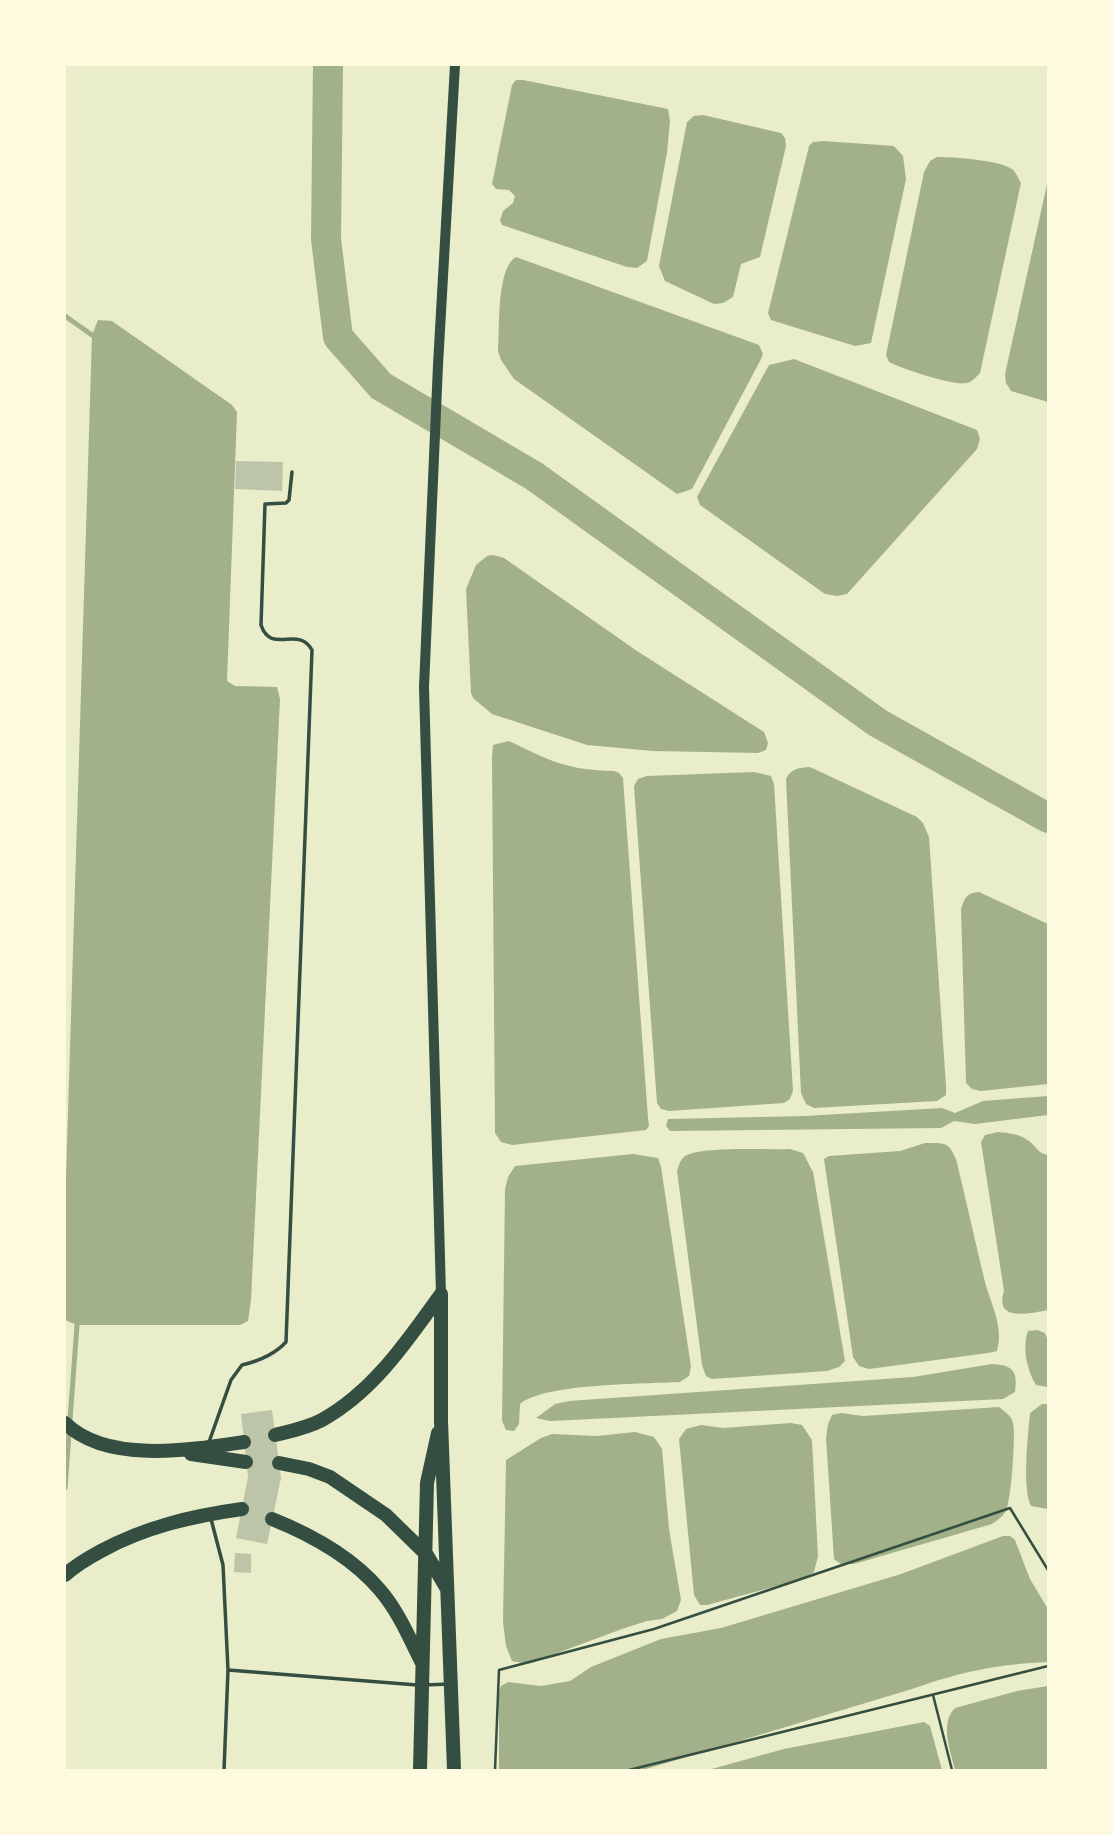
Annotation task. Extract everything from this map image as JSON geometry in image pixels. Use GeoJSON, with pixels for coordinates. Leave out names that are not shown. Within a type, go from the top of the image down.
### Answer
{"type":"FeatureCollection","features":[{"type":"Feature","properties":{"kind":"highway"},"geometry":{"type":"LineString","coordinates":[[441,1294],[441,1421],[446,1497],[454,1770]]}},
{"type":"Feature","properties":{"kind":"highway"},"geometry":{"type":"LineString","coordinates":[[275,1435],[321,1420],[378,1377],[441,1294]]}},
{"type":"Feature","properties":{"kind":"highway"},"geometry":{"type":"LineString","coordinates":[[420,1770],[427,1483],[441,1421]]}},
{"type":"Feature","properties":{"kind":"highway"},"geometry":{"type":"LineString","coordinates":[[65,1423],[85,1438],[112,1448],[162,1450],[246,1462]]}},
{"type":"Feature","properties":{"kind":"highway"},"geometry":{"type":"LineString","coordinates":[[162,1450],[244,1442]]}},
{"type":"Feature","properties":{"kind":"highway"},"geometry":{"type":"LineString","coordinates":[[279,1463],[309,1469],[330,1477],[386,1515],[427,1555],[447,1590]]}},
{"type":"Feature","properties":{"kind":"highway"},"geometry":{"type":"LineString","coordinates":[[69,1571],[125,1538],[171,1522],[242,1509]]}},
{"type":"Feature","properties":{"kind":"highway"},"geometry":{"type":"LineString","coordinates":[[272,1519],[342,1554],[371,1581],[403,1625],[421,1662]]}},
{"type":"Feature","properties":{"kind":"main road"},"geometry":{"type":"LineString","coordinates":[[441,1294],[424,687],[455,65]]}},
{"type":"Feature","properties":{"kind":"lane"},"geometry":{"type":"LineString","coordinates":[[207,1447],[231,1380],[242,1365],[278,1351],[286,1342],[312,650],[308,642],[300,639],[272,640],[264,633],[261,625],[265,503],[286,503],[289,500],[292,472]]}},
{"type":"Feature","properties":{"kind":"lane"},"geometry":{"type":"LineString","coordinates":[[210,1513],[223,1565],[228,1670],[224,1770]]}},
{"type":"Feature","properties":{"kind":"lane"},"geometry":{"type":"LineString","coordinates":[[228,1670],[422,1686],[451,1684]]}},
{"type":"Feature","properties":{"kind":"path"},"geometry":{"type":"LineString","coordinates":[[495,1770],[499,1670],[654,1629],[1010,1508],[1048,1570]]}},
{"type":"Feature","properties":{"kind":"path"},"geometry":{"type":"LineString","coordinates":[[629,1770],[1048,1666]]}},
{"type":"Feature","properties":{"kind":"path"},"geometry":{"type":"LineString","coordinates":[[933,1695],[952,1770]]}},
{"type":"Feature","properties":{"kind":"shaded area"},"geometry":{"type":"Polygon","coordinates":[[[516,80],[668,109],[670,121],[667,153],[647,261],[637,268],[502,225],[500,220],[503,211],[513,203],[515,196],[509,190],[496,189],[492,184],[512,85],[516,80]]]}},
{"type":"Feature","properties":{"kind":"shaded area"},"geometry":{"type":"Polygon","coordinates":[[[703,115],[781,133],[786,146],[760,257],[741,264],[733,297],[723,303],[714,304],[665,281],[659,266],[687,122],[694,116],[703,115]]]}},
{"type":"Feature","properties":{"kind":"shaded area"},"geometry":{"type":"Polygon","coordinates":[[[813,142],[894,146],[903,156],[906,179],[871,343],[855,346],[771,320],[768,313],[809,146],[813,142]]]}},
{"type":"Feature","properties":{"kind":"shaded area"},"geometry":{"type":"Polygon","coordinates":[[[937,157],[997,163],[1013,170],[1021,183],[980,373],[967,383],[916,373],[889,362],[886,355],[924,172],[930,161],[937,157]]]}},
{"type":"Feature","properties":{"kind":"shaded area"},"geometry":{"type":"Polygon","coordinates":[[[1048,180],[1048,402],[1011,391],[1005,374],[1048,180]]]}},
{"type":"Feature","properties":{"kind":"shaded area"},"geometry":{"type":"Polygon","coordinates":[[[516,257],[759,345],[763,354],[760,361],[692,489],[677,494],[514,379],[498,351],[502,286],[505,274],[516,257]]]}},
{"type":"Feature","properties":{"kind":"shaded area"},"geometry":{"type":"Polygon","coordinates":[[[98,320],[112,321],[232,405],[237,412],[227,681],[235,686],[277,687],[280,699],[251,1300],[248,1321],[240,1325],[77,1325],[65,1320],[65,1210],[92,335],[98,320]]]}},
{"type":"Feature","properties":{"kind":"shaded area"},"geometry":{"type":"Polygon","coordinates":[[[794,359],[977,430],[980,439],[977,449],[847,594],[825,594],[700,505],[697,497],[769,365],[794,359]]]}},
{"type":"Feature","properties":{"kind":"shaded area"},"geometry":{"type":"Polygon","coordinates":[[[487,556],[504,558],[637,651],[764,732],[768,743],[766,750],[758,753],[653,751],[587,745],[492,714],[473,698],[471,693],[466,589],[476,565],[487,556]]]}},
{"type":"Feature","properties":{"kind":"shaded area"},"geometry":{"type":"Polygon","coordinates":[[[509,741],[559,763],[584,769],[614,771],[623,778],[649,1126],[646,1130],[512,1145],[501,1142],[495,1133],[492,758],[493,745],[509,741]]]}},
{"type":"Feature","properties":{"kind":"shaded area"},"geometry":{"type":"Polygon","coordinates":[[[810,767],[917,817],[929,837],[946,1086],[946,1095],[937,1101],[814,1108],[806,1104],[801,1093],[786,779],[799,768],[810,767]]]}},
{"type":"Feature","properties":{"kind":"shaded area"},"geometry":{"type":"Polygon","coordinates":[[[754,772],[771,776],[774,784],[793,1091],[790,1099],[784,1103],[669,1111],[661,1109],[657,1103],[634,786],[638,779],[647,776],[754,772]]]}},
{"type":"Feature","properties":{"kind":"shaded area"},"geometry":{"type":"Polygon","coordinates":[[[979,892],[1048,924],[1048,1084],[981,1091],[972,1089],[966,1083],[961,909],[967,897],[979,892]]]}},
{"type":"Feature","properties":{"kind":"shaded area"},"geometry":{"type":"Polygon","coordinates":[[[1048,1096],[1048,1115],[975,1124],[954,1121],[941,1128],[670,1131],[666,1126],[668,1119],[805,1116],[942,1108],[955,1113],[983,1101],[1048,1096]]]}},
{"type":"Feature","properties":{"kind":"shaded area"},"geometry":{"type":"Polygon","coordinates":[[[998,1132],[1022,1137],[1048,1155],[1048,1310],[1016,1314],[1004,1308],[1002,1301],[1004,1291],[981,1142],[985,1135],[998,1132]]]}},
{"type":"Feature","properties":{"kind":"shaded area"},"geometry":{"type":"Polygon","coordinates":[[[925,1143],[945,1144],[956,1159],[985,1282],[998,1324],[997,1351],[869,1369],[859,1366],[853,1357],[824,1159],[829,1156],[900,1151],[925,1143]]]}},
{"type":"Feature","properties":{"kind":"shaded area"},"geometry":{"type":"Polygon","coordinates":[[[790,1149],[803,1153],[813,1172],[845,1361],[839,1367],[827,1371],[712,1379],[706,1376],[702,1365],[678,1167],[685,1156],[705,1151],[790,1149]]]}},
{"type":"Feature","properties":{"kind":"shaded area"},"geometry":{"type":"Polygon","coordinates":[[[633,1154],[658,1158],[661,1167],[691,1367],[689,1376],[680,1382],[572,1388],[533,1397],[520,1404],[519,1424],[514,1431],[506,1430],[502,1421],[505,1189],[508,1177],[515,1166],[633,1154]]]}},
{"type":"Feature","properties":{"kind":"shaded area"},"geometry":{"type":"Polygon","coordinates":[[[1028,1331],[1045,1333],[1048,1341],[1047,1387],[1036,1385],[1026,1359],[1028,1331]]]}},
{"type":"Feature","properties":{"kind":"shaded area"},"geometry":{"type":"Polygon","coordinates":[[[992,1364],[1005,1366],[1015,1374],[1015,1392],[1003,1399],[550,1421],[536,1418],[555,1404],[569,1401],[913,1377],[992,1364]]]}},
{"type":"Feature","properties":{"kind":"shaded area"},"geometry":{"type":"Polygon","coordinates":[[[1042,1404],[1048,1404],[1048,1509],[1031,1506],[1027,1487],[1030,1413],[1042,1404]]]}},
{"type":"Feature","properties":{"kind":"shaded area"},"geometry":{"type":"Polygon","coordinates":[[[999,1407],[1011,1418],[1014,1430],[1010,1492],[1007,1508],[1001,1517],[992,1524],[854,1564],[841,1564],[834,1559],[826,1438],[832,1415],[841,1413],[863,1416],[999,1407]]]}},
{"type":"Feature","properties":{"kind":"shaded area"},"geometry":{"type":"Polygon","coordinates":[[[791,1423],[802,1425],[812,1440],[818,1556],[814,1572],[806,1578],[700,1605],[694,1595],[679,1439],[686,1429],[701,1425],[723,1428],[791,1423]]]}},
{"type":"Feature","properties":{"kind":"shaded area"},"geometry":{"type":"Polygon","coordinates":[[[635,1432],[654,1437],[662,1449],[669,1529],[681,1600],[677,1611],[662,1619],[622,1629],[528,1664],[512,1661],[506,1646],[503,1622],[506,1460],[552,1434],[597,1436],[635,1432]]]}},
{"type":"Feature","properties":{"kind":"shaded area"},"geometry":{"type":"Polygon","coordinates":[[[1003,1536],[1010,1536],[1015,1540],[1030,1579],[1048,1609],[1048,1662],[996,1667],[946,1678],[643,1770],[499,1770],[499,1692],[501,1686],[508,1682],[541,1686],[570,1681],[591,1667],[661,1639],[721,1628],[901,1574],[1003,1536]]]}},
{"type":"Feature","properties":{"kind":"shaded area"},"geometry":{"type":"Polygon","coordinates":[[[1048,1686],[1048,1770],[955,1770],[947,1729],[950,1714],[955,1708],[1017,1691],[1048,1686]]]}},
{"type":"Feature","properties":{"kind":"shaded area"},"geometry":{"type":"Polygon","coordinates":[[[924,1722],[930,1726],[942,1770],[708,1770],[784,1749],[924,1722]]]}},
{"type":"Feature","properties":{"kind":"building"},"geometry":{"type":"Polygon","coordinates":[[[236,461],[283,462],[282,491],[235,489],[236,461]]]}},
{"type":"Feature","properties":{"kind":"building"},"geometry":{"type":"Polygon","coordinates":[[[272,1410],[281,1478],[267,1544],[236,1538],[248,1477],[241,1414],[272,1410]]]}},
{"type":"Feature","properties":{"kind":"building"},"geometry":{"type":"Polygon","coordinates":[[[235,1553],[251,1554],[251,1573],[234,1572],[235,1553]]]}},
{"type":"Feature","properties":{"kind":"waterway"},"geometry":{"type":"LineString","coordinates":[[328,65],[326,239],[338,337],[381,386],[534,476],[878,723],[1048,818]]}},
{"type":"Feature","properties":{"kind":"waterway"},"geometry":{"type":"LineString","coordinates":[[65,316],[92,335]]}},
{"type":"Feature","properties":{"kind":"waterway"},"geometry":{"type":"LineString","coordinates":[[65,1488],[77,1325]]}}]}
